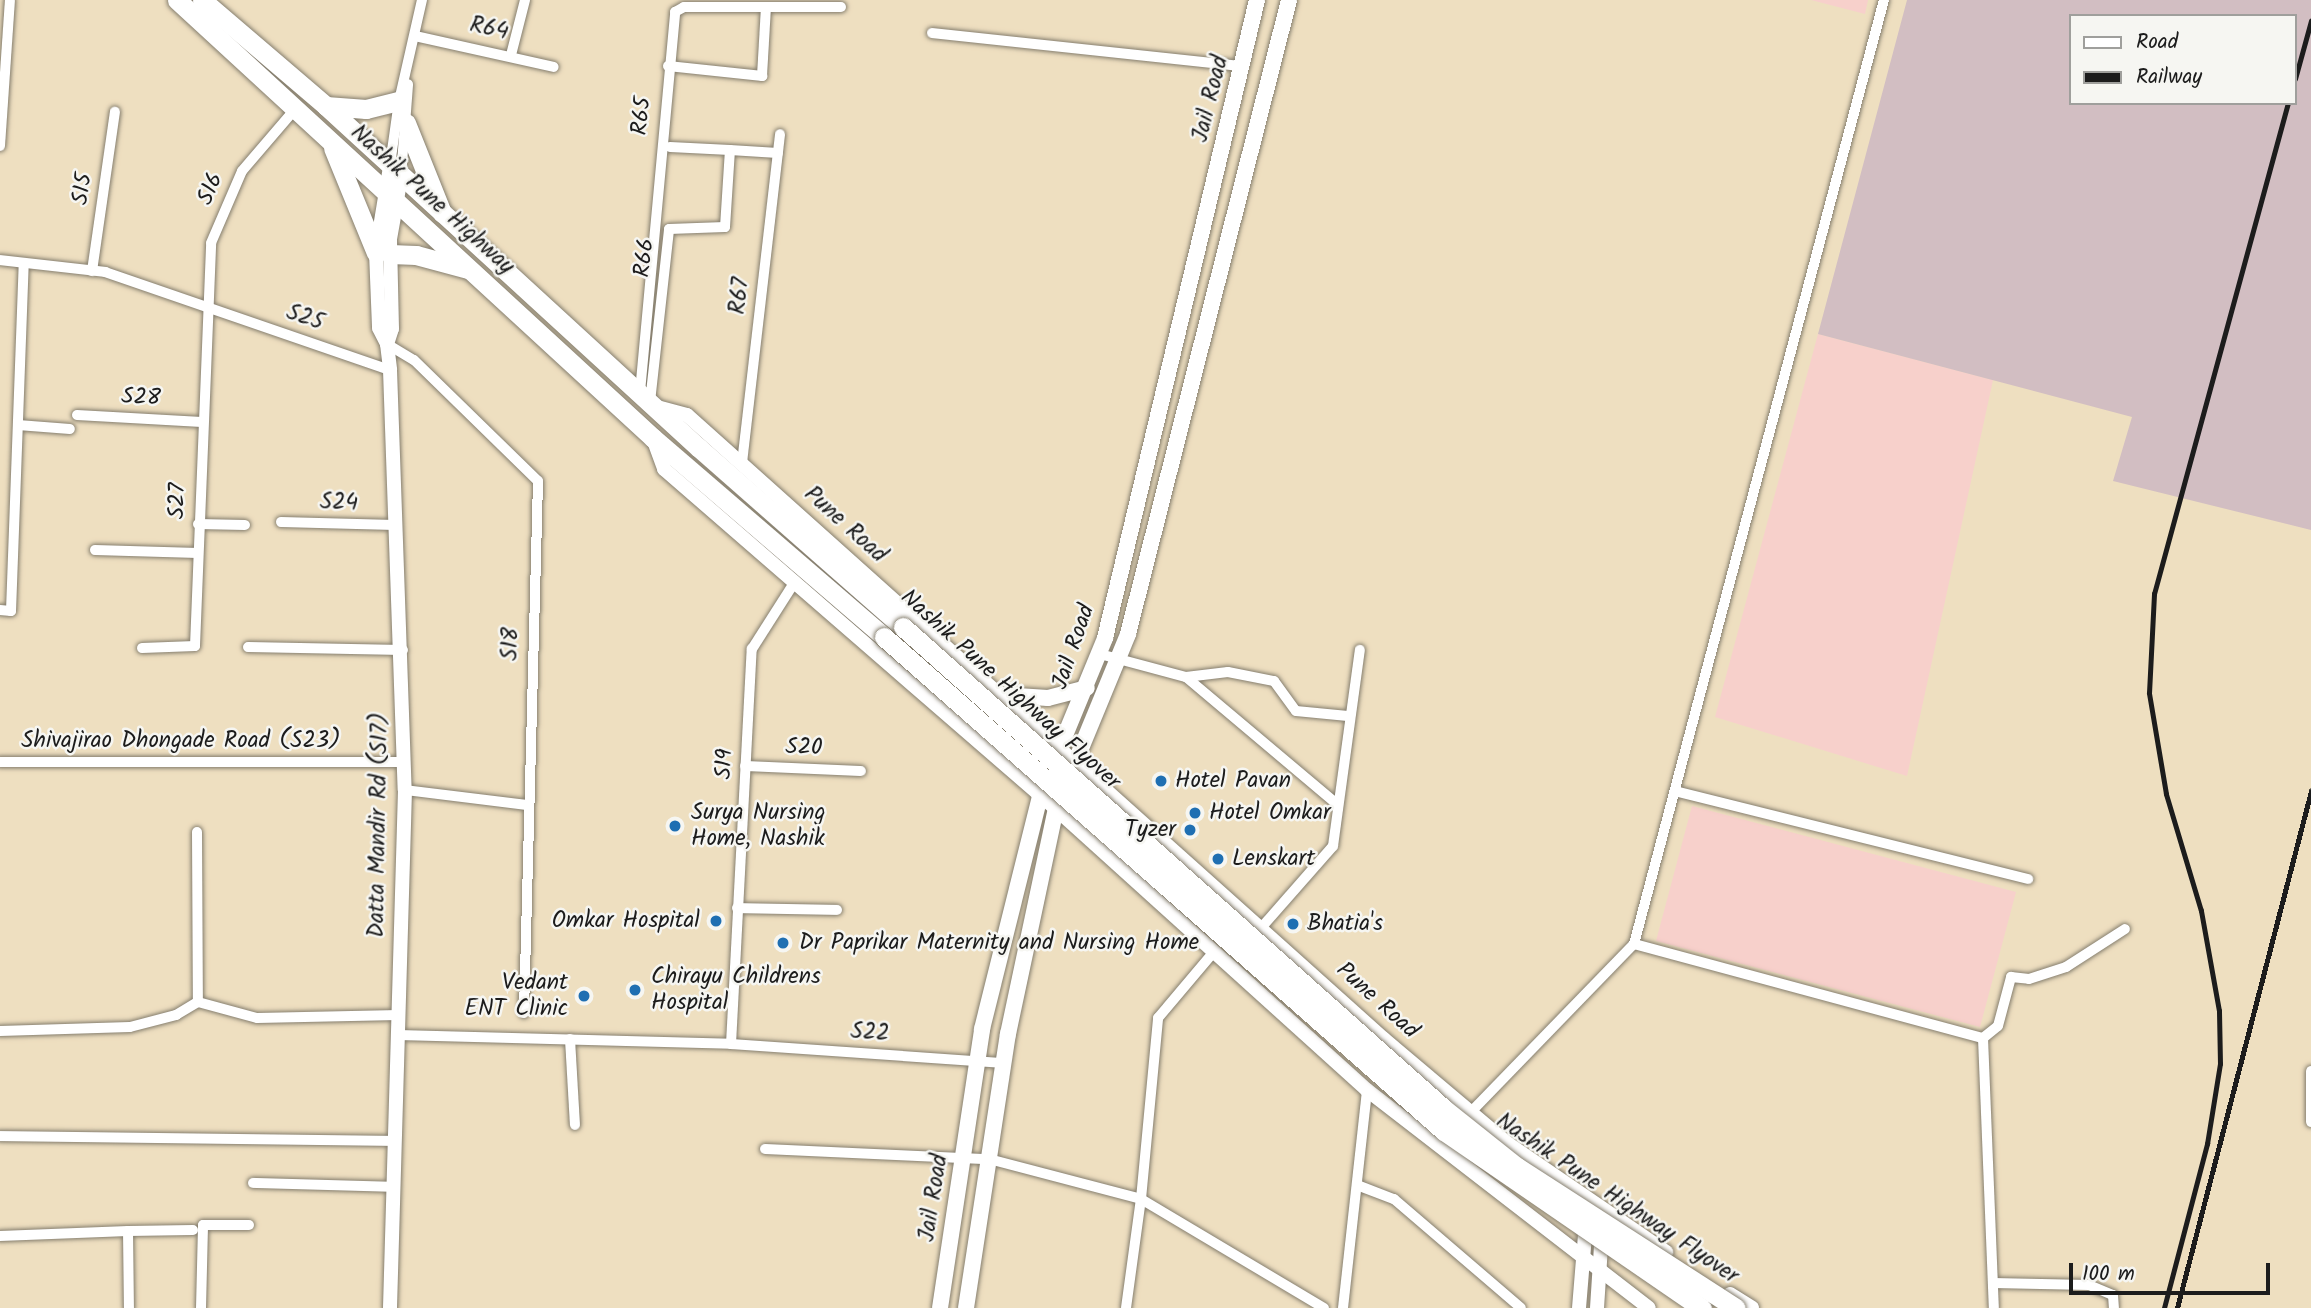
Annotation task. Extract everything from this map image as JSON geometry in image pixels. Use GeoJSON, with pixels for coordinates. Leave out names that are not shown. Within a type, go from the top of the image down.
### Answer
{"type":"FeatureCollection","features":[{"type":"Feature","properties":{"kind":"highway","name":"Nashik Pune Highway"},"geometry":{"type":"LineString","coordinates":[[177,0],[653,438]]}},
{"type":"Feature","properties":{"kind":"highway","name":"Nashik Pune Highway"},"geometry":{"type":"LineString","coordinates":[[202,0],[326,106],[445,219],[648,400]]}},
{"type":"Feature","properties":{"kind":"highway"},"geometry":{"type":"LineString","coordinates":[[326,106],[366,109],[399,101]]}},
{"type":"Feature","properties":{"kind":"highway"},"geometry":{"type":"LineString","coordinates":[[406,123],[445,219]]}},
{"type":"Feature","properties":{"kind":"highway"},"geometry":{"type":"LineString","coordinates":[[330,141],[383,254],[416,255],[473,271]]}},
{"type":"Feature","properties":{"kind":"highway","name":"Nashik Pune Highway Flyover"},"geometry":{"type":"LineString","coordinates":[[648,400],[1443,1108],[1517,1167],[1736,1308]]}},
{"type":"Feature","properties":{"kind":"highway","name":"Nashik Pune Highway Flyover"},"geometry":{"type":"LineString","coordinates":[[653,438],[884,637],[1444,1132],[1702,1308]]}},
{"type":"Feature","properties":{"kind":"main road","name":"Jail Road"},"geometry":{"type":"LineString","coordinates":[[940,1308],[978,1061],[1040,796],[1100,654],[1257,0]]}},
{"type":"Feature","properties":{"kind":"main road","name":"Jail Road"},"geometry":{"type":"LineString","coordinates":[[966,1308],[1004,1063],[1056,809],[1117,670],[1171,475],[1289,0]]}},
{"type":"Feature","properties":{"kind":"main road","name":"Datta Mandir Rd (S17)"},"geometry":{"type":"LineString","coordinates":[[390,1308],[405,790],[403,650],[387,344],[393,329],[383,254],[395,172]]}},
{"type":"Feature","properties":{"kind":"main road","name":"Pune Road"},"geometry":{"type":"LineString","coordinates":[[648,400],[687,415],[1471,1112],[1588,1200],[1752,1308]]}},
{"type":"Feature","properties":{"kind":"main road"},"geometry":{"type":"LineString","coordinates":[[653,438],[664,469],[1056,809],[1367,1090],[1649,1308]]}},
{"type":"Feature","properties":{"kind":"main road"},"geometry":{"type":"LineString","coordinates":[[1002,695],[1048,698],[1087,688]]}},
{"type":"Feature","properties":{"kind":"main road"},"geometry":{"type":"LineString","coordinates":[[1579,1308],[1588,1200]]}},
{"type":"Feature","properties":{"kind":"main road"},"geometry":{"type":"LineString","coordinates":[[1597,1308],[1604,1209]]}},
{"type":"Feature","properties":{"kind":"street"},"geometry":{"type":"LineString","coordinates":[[0,146],[10,0]]}},
{"type":"Feature","properties":{"kind":"street"},"geometry":{"type":"LineString","coordinates":[[395,172],[406,123],[408,78],[422,0]]}},
{"type":"Feature","properties":{"kind":"street"},"geometry":{"type":"LineString","coordinates":[[511,55],[525,0]]}},
{"type":"Feature","properties":{"kind":"street"},"geometry":{"type":"LineString","coordinates":[[1471,1112],[1634,944],[1884,0]]}},
{"type":"Feature","properties":{"kind":"street"},"geometry":{"type":"LineString","coordinates":[[668,66],[762,76],[766,7]]}},
{"type":"Feature","properties":{"kind":"street","name":"R65"},"geometry":{"type":"LineString","coordinates":[[648,400],[653,228],[668,66],[678,9],[841,7]]}},
{"type":"Feature","properties":{"kind":"street"},"geometry":{"type":"LineString","coordinates":[[932,33],[1242,66]]}},
{"type":"Feature","properties":{"kind":"street","name":"R64"},"geometry":{"type":"LineString","coordinates":[[415,36],[511,55],[554,67]]}},
{"type":"Feature","properties":{"kind":"street"},"geometry":{"type":"LineString","coordinates":[[395,172],[399,101],[408,78]]}},
{"type":"Feature","properties":{"kind":"street","name":"S16"},"geometry":{"type":"LineString","coordinates":[[206,305],[211,243],[242,171],[296,108]]}},
{"type":"Feature","properties":{"kind":"street","name":"S15"},"geometry":{"type":"LineString","coordinates":[[92,271],[115,112]]}},
{"type":"Feature","properties":{"kind":"street","name":"R67"},"geometry":{"type":"LineString","coordinates":[[742,463],[780,134]]}},
{"type":"Feature","properties":{"kind":"street"},"geometry":{"type":"LineString","coordinates":[[670,148],[778,153]]}},
{"type":"Feature","properties":{"kind":"street","name":"R66"},"geometry":{"type":"LineString","coordinates":[[648,400],[669,229],[725,227],[730,150]]}},
{"type":"Feature","properties":{"kind":"street"},"geometry":{"type":"LineString","coordinates":[[653,228],[669,229]]}},
{"type":"Feature","properties":{"kind":"street","name":"S25"},"geometry":{"type":"LineString","coordinates":[[0,260],[92,271],[206,305],[390,370]]}},
{"type":"Feature","properties":{"kind":"street"},"geometry":{"type":"LineString","coordinates":[[0,610],[10,611],[24,263]]}},
{"type":"Feature","properties":{"kind":"street","name":"S27"},"geometry":{"type":"LineString","coordinates":[[142,648],[195,646],[206,305]]}},
{"type":"Feature","properties":{"kind":"street","name":"S18"},"geometry":{"type":"LineString","coordinates":[[387,344],[414,360],[538,481],[527,805],[524,1013]]}},
{"type":"Feature","properties":{"kind":"street","name":"S28"},"geometry":{"type":"LineString","coordinates":[[77,415],[202,422]]}},
{"type":"Feature","properties":{"kind":"street"},"geometry":{"type":"LineString","coordinates":[[18,425],[70,429]]}},
{"type":"Feature","properties":{"kind":"street","name":"S24"},"geometry":{"type":"LineString","coordinates":[[281,522],[395,525]]}},
{"type":"Feature","properties":{"kind":"street"},"geometry":{"type":"LineString","coordinates":[[198,524],[245,524]]}},
{"type":"Feature","properties":{"kind":"street"},"geometry":{"type":"LineString","coordinates":[[95,550],[198,553]]}},
{"type":"Feature","properties":{"kind":"street","name":"S19"},"geometry":{"type":"LineString","coordinates":[[731,1044],[752,649],[794,583]]}},
{"type":"Feature","properties":{"kind":"street"},"geometry":{"type":"LineString","coordinates":[[248,647],[403,650]]}},
{"type":"Feature","properties":{"kind":"street"},"geometry":{"type":"LineString","coordinates":[[1261,928],[1333,845],[1348,716],[1360,650]]}},
{"type":"Feature","properties":{"kind":"street"},"geometry":{"type":"LineString","coordinates":[[1100,654],[1117,670],[1186,677],[1228,672],[1274,681],[1296,711],[1348,716]]}},
{"type":"Feature","properties":{"kind":"street"},"geometry":{"type":"LineString","coordinates":[[1186,677],[1338,804]]}},
{"type":"Feature","properties":{"kind":"street","name":"Shivajirao Dhongade Road (S23)"},"geometry":{"type":"LineString","coordinates":[[0,762],[404,762]]}},
{"type":"Feature","properties":{"kind":"street","name":"S20"},"geometry":{"type":"LineString","coordinates":[[746,766],[861,771]]}},
{"type":"Feature","properties":{"kind":"street"},"geometry":{"type":"LineString","coordinates":[[405,790],[527,805]]}},
{"type":"Feature","properties":{"kind":"street"},"geometry":{"type":"LineString","coordinates":[[1675,791],[2028,879]]}},
{"type":"Feature","properties":{"kind":"street"},"geometry":{"type":"LineString","coordinates":[[197,832],[198,1002]]}},
{"type":"Feature","properties":{"kind":"street"},"geometry":{"type":"LineString","coordinates":[[737,908],[837,910]]}},
{"type":"Feature","properties":{"kind":"street"},"geometry":{"type":"LineString","coordinates":[[1983,1038],[1998,1026],[2011,977],[2029,979],[2066,967],[2125,929]]}},
{"type":"Feature","properties":{"kind":"street"},"geometry":{"type":"LineString","coordinates":[[1634,944],[1983,1038]]}},
{"type":"Feature","properties":{"kind":"street"},"geometry":{"type":"LineString","coordinates":[[1126,1308],[1141,1199],[1157,1025],[1213,953]]}},
{"type":"Feature","properties":{"kind":"street"},"geometry":{"type":"LineString","coordinates":[[0,1031],[130,1027],[176,1015],[198,1002],[257,1018],[398,1015]]}},
{"type":"Feature","properties":{"kind":"street","name":"S22"},"geometry":{"type":"LineString","coordinates":[[398,1035],[731,1044],[1004,1063]]}},
{"type":"Feature","properties":{"kind":"street"},"geometry":{"type":"LineString","coordinates":[[1983,1038],[1994,1308]]}},
{"type":"Feature","properties":{"kind":"street"},"geometry":{"type":"LineString","coordinates":[[570,1040],[575,1125]]}},
{"type":"Feature","properties":{"kind":"street"},"geometry":{"type":"LineString","coordinates":[[2311,1071],[2311,1122]]}},
{"type":"Feature","properties":{"kind":"street"},"geometry":{"type":"LineString","coordinates":[[1343,1308],[1367,1090]]}},
{"type":"Feature","properties":{"kind":"street"},"geometry":{"type":"LineString","coordinates":[[0,1136],[395,1141]]}},
{"type":"Feature","properties":{"kind":"street"},"geometry":{"type":"LineString","coordinates":[[765,1149],[989,1159],[1141,1199],[1324,1308]]}},
{"type":"Feature","properties":{"kind":"street"},"geometry":{"type":"LineString","coordinates":[[253,1183],[394,1186]]}},
{"type":"Feature","properties":{"kind":"street"},"geometry":{"type":"LineString","coordinates":[[1357,1185],[1394,1199],[1521,1308]]}},
{"type":"Feature","properties":{"kind":"street"},"geometry":{"type":"LineString","coordinates":[[201,1308],[203,1225],[248,1224]]}},
{"type":"Feature","properties":{"kind":"street"},"geometry":{"type":"LineString","coordinates":[[0,1236],[193,1230]]}},
{"type":"Feature","properties":{"kind":"street"},"geometry":{"type":"LineString","coordinates":[[128,1231],[129,1308]]}},
{"type":"Feature","properties":{"kind":"street"},"geometry":{"type":"LineString","coordinates":[[1993,1283],[2089,1285],[2113,1295],[2113,1308]]}},
{"type":"Feature","properties":{"kind":"shaded area"},"geometry":{"type":"Polygon","coordinates":[[[1811,0],[1868,0],[1865,14],[1811,0]]]}},
{"type":"Feature","properties":{"kind":"shaded area"},"geometry":{"type":"Polygon","coordinates":[[[1907,0],[2311,0],[2311,530],[2113,481],[2132,417],[1818,334],[1907,0]]]}},
{"type":"Feature","properties":{"kind":"shaded area"},"geometry":{"type":"Polygon","coordinates":[[[1818,334],[1993,380],[1907,776],[1715,717],[1818,334]]]}},
{"type":"Feature","properties":{"kind":"shaded area"},"geometry":{"type":"Polygon","coordinates":[[[1692,806],[2016,892],[1980,1027],[1656,941],[1692,806]]]}},
{"type":"Feature","properties":{"kind":"railway"},"geometry":{"type":"LineString","coordinates":[[2297,72],[2311,21]]}},
{"type":"Feature","properties":{"kind":"railway"},"geometry":{"type":"LineString","coordinates":[[2164,1308],[2207,1144],[2220,1064],[2219,1011],[2201,911],[2166,794],[2149,693],[2154,594],[2287,105]]}},
{"type":"Feature","properties":{"kind":"railway"},"geometry":{"type":"LineString","coordinates":[[2177,1308],[2311,791]]}},
{"type":"Feature","properties":{"kind":"place","name":"Hotel Pavan"},"geometry":{"type":"Point","coordinates":[1161,781]}},
{"type":"Feature","properties":{"kind":"place","name":"Hotel Omkar"},"geometry":{"type":"Point","coordinates":[1195,813]}},
{"type":"Feature","properties":{"kind":"place","name":"Surya Nursing Home, Nashik"},"geometry":{"type":"Point","coordinates":[675,826]}},
{"type":"Feature","properties":{"kind":"place","name":"Tyzer"},"geometry":{"type":"Point","coordinates":[1190,830]}},
{"type":"Feature","properties":{"kind":"place","name":"Lenskart"},"geometry":{"type":"Point","coordinates":[1218,859]}},
{"type":"Feature","properties":{"kind":"place","name":"Omkar Hospital"},"geometry":{"type":"Point","coordinates":[716,921]}},
{"type":"Feature","properties":{"kind":"place","name":"Bhatia's"},"geometry":{"type":"Point","coordinates":[1293,924]}},
{"type":"Feature","properties":{"kind":"place","name":"Dr Paprikar Maternity and Nursing Home"},"geometry":{"type":"Point","coordinates":[783,943]}},
{"type":"Feature","properties":{"kind":"place","name":"Chirayu Childrens Hospital"},"geometry":{"type":"Point","coordinates":[635,990]}},
{"type":"Feature","properties":{"kind":"place","name":"Vedant ENT Clinic"},"geometry":{"type":"Point","coordinates":[584,996]}}]}
